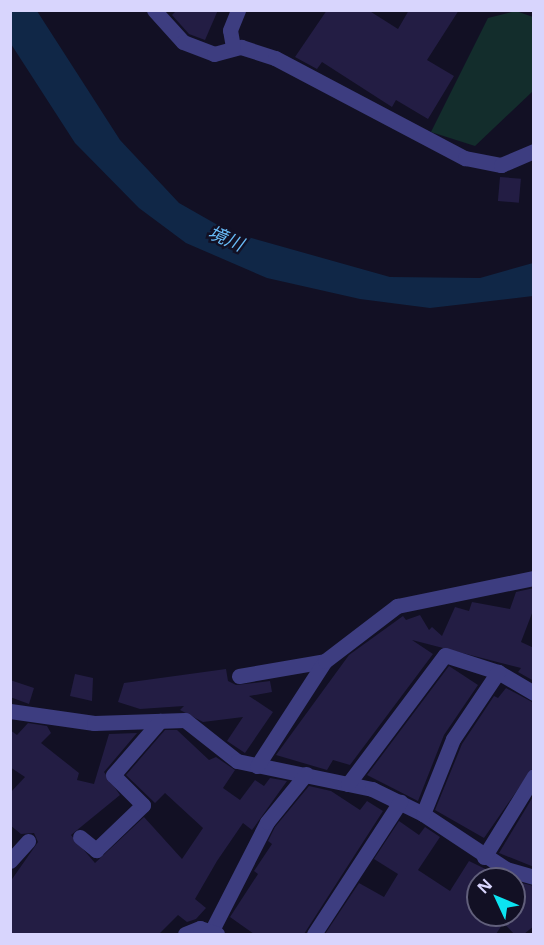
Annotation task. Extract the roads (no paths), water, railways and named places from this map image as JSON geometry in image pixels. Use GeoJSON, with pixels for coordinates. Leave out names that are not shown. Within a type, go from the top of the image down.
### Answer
{"type":"FeatureCollection","features":[{"type":"Feature","properties":{"kind":"street"},"geometry":{"type":"LineString","coordinates":[[154,10],[183,42],[214,54],[233,47],[275,58],[465,158],[501,165],[534,151]]}},
{"type":"Feature","properties":{"kind":"street"},"geometry":{"type":"LineString","coordinates":[[233,47],[230,30],[238,10]]}},
{"type":"Feature","properties":{"kind":"street"},"geometry":{"type":"LineString","coordinates":[[257,766],[325,661],[397,606],[534,578]]}},
{"type":"Feature","properties":{"kind":"street"},"geometry":{"type":"LineString","coordinates":[[348,784],[444,656],[498,672],[534,693]]}},
{"type":"Feature","properties":{"kind":"street"},"geometry":{"type":"LineString","coordinates":[[240,676],[325,661]]}},
{"type":"Feature","properties":{"kind":"street"},"geometry":{"type":"LineString","coordinates":[[423,814],[453,739],[498,672]]}},
{"type":"Feature","properties":{"kind":"street"},"geometry":{"type":"LineString","coordinates":[[10,711],[94,723],[185,720],[237,761],[348,784],[400,802],[423,814],[483,857],[534,877]]}},
{"type":"Feature","properties":{"kind":"street"},"geometry":{"type":"LineString","coordinates":[[80,837],[96,850],[143,805],[113,775],[160,721]]}},
{"type":"Feature","properties":{"kind":"street"},"geometry":{"type":"LineString","coordinates":[[185,934],[200,928],[214,933],[267,822],[306,774]]}},
{"type":"Feature","properties":{"kind":"street"},"geometry":{"type":"LineString","coordinates":[[483,857],[534,776]]}},
{"type":"Feature","properties":{"kind":"street"},"geometry":{"type":"LineString","coordinates":[[314,934],[400,802]]}},
{"type":"Feature","properties":{"kind":"street"},"geometry":{"type":"LineString","coordinates":[[10,861],[28,841]]}},
{"type":"Feature","properties":{"kind":"water","name":"境川"},"geometry":{"type":"Polygon","coordinates":[[[11,10],[37,11],[120,140],[179,203],[230,232],[390,277],[480,278],[533,263],[533,296],[430,308],[360,299],[267,278],[186,243],[139,208],[75,143],[11,44],[11,10]]]}}]}
